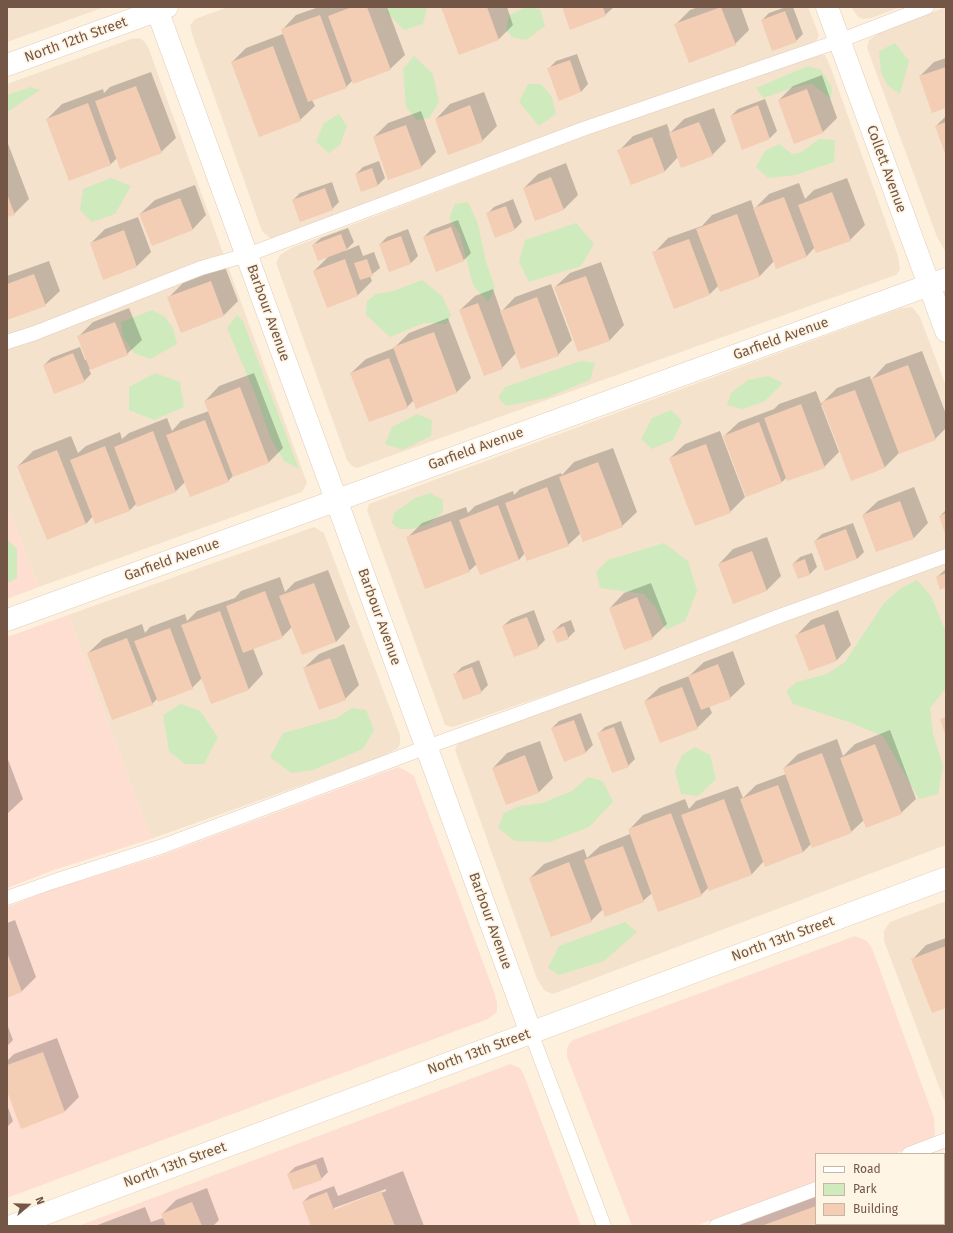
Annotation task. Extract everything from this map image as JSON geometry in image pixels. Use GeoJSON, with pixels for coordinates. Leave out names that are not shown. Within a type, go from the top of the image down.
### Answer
{"type":"FeatureCollection","features":[{"type":"Feature","properties":{"kind":"street","name":"Collett Avenue"},"geometry":{"type":"LineString","coordinates":[[827,7],[839,41],[938,282],[946,331]]}},
{"type":"Feature","properties":{"kind":"street","name":"North 12th Street"},"geometry":{"type":"LineString","coordinates":[[7,65],[160,8]]}},
{"type":"Feature","properties":{"kind":"street","name":"Barbour Avenue"},"geometry":{"type":"LineString","coordinates":[[160,8],[247,255],[531,1032]]}},
{"type":"Feature","properties":{"kind":"street","name":"Garfield Avenue"},"geometry":{"type":"LineString","coordinates":[[7,620],[938,282]]}},
{"type":"Feature","properties":{"kind":"street","name":"North 13th Street"},"geometry":{"type":"LineString","coordinates":[[12,1226],[946,878]]}},
{"type":"Feature","properties":{"kind":"lane"},"geometry":{"type":"LineString","coordinates":[[7,342],[35,333],[201,268],[247,255],[583,129],[839,41],[927,7]]}},
{"type":"Feature","properties":{"kind":"lane"},"geometry":{"type":"LineString","coordinates":[[7,898],[163,846],[946,556]]}},
{"type":"Feature","properties":{"kind":"lane","name":"Barbour Avenue"},"geometry":{"type":"LineString","coordinates":[[531,1032],[604,1226]]}},
{"type":"Feature","properties":{"kind":"lane"},"geometry":{"type":"LineString","coordinates":[[912,1153],[946,1140]]}},
{"type":"Feature","properties":{"kind":"lane"},"geometry":{"type":"LineString","coordinates":[[716,1226],[815,1189]]}},
{"type":"Feature","properties":{"kind":"shaded area"},"geometry":{"type":"Polygon","coordinates":[[[7,7],[105,7],[7,42],[7,7]]]}},
{"type":"Feature","properties":{"kind":"shaded area"},"geometry":{"type":"Polygon","coordinates":[[[228,7],[808,7],[819,35],[817,40],[811,44],[279,238],[270,238],[262,231],[190,25],[195,19],[228,7]]]}},
{"type":"Feature","properties":{"kind":"shaded area"},"geometry":{"type":"Polygon","coordinates":[[[851,7],[901,7],[871,18],[863,19],[858,17],[851,7]]]}},
{"type":"Feature","properties":{"kind":"shaded area"},"geometry":{"type":"Polygon","coordinates":[[[946,7],[946,253],[937,237],[867,48],[869,40],[879,33],[946,7]]]}},
{"type":"Feature","properties":{"kind":"shaded area"},"geometry":{"type":"Polygon","coordinates":[[[139,38],[144,41],[148,47],[307,483],[302,492],[39,587],[7,506],[7,84],[131,39],[139,38]]]}},
{"type":"Feature","properties":{"kind":"shaded area"},"geometry":{"type":"Polygon","coordinates":[[[820,53],[825,55],[829,63],[898,256],[900,270],[896,275],[357,468],[352,466],[347,460],[276,263],[280,255],[291,248],[590,134],[820,53]]]}},
{"type":"Feature","properties":{"kind":"shaded area"},"geometry":{"type":"Polygon","coordinates":[[[912,307],[920,317],[946,386],[946,552],[646,661],[453,727],[445,725],[367,510],[369,504],[901,308],[912,307]]]}},
{"type":"Feature","properties":{"kind":"shaded area"},"geometry":{"type":"Polygon","coordinates":[[[7,506],[39,587],[7,599],[7,506]]]}},
{"type":"Feature","properties":{"kind":"shaded area"},"geometry":{"type":"Polygon","coordinates":[[[314,527],[324,533],[400,735],[400,744],[398,748],[381,757],[151,839],[68,615],[314,527]]]}},
{"type":"Feature","properties":{"kind":"shaded area"},"geometry":{"type":"Polygon","coordinates":[[[946,562],[946,845],[553,994],[545,991],[537,979],[455,750],[458,742],[779,621],[946,562]]]}},
{"type":"Feature","properties":{"kind":"shaded area"},"geometry":{"type":"Polygon","coordinates":[[[68,615],[151,839],[54,870],[7,888],[7,637],[68,615]]]}},
{"type":"Feature","properties":{"kind":"shaded area"},"geometry":{"type":"Polygon","coordinates":[[[398,767],[414,776],[494,992],[497,1003],[497,1012],[488,1019],[7,1198],[7,907],[48,891],[160,856],[398,767]]]}},
{"type":"Feature","properties":{"kind":"shaded area"},"geometry":{"type":"Polygon","coordinates":[[[946,901],[946,1105],[884,941],[884,931],[890,922],[946,901]]]}},
{"type":"Feature","properties":{"kind":"shaded area"},"geometry":{"type":"Polygon","coordinates":[[[855,936],[867,941],[872,948],[934,1118],[935,1136],[930,1141],[897,1153],[815,1153],[815,1182],[695,1226],[632,1226],[567,1057],[567,1049],[573,1040],[855,936]]]}},
{"type":"Feature","properties":{"kind":"shaded area"},"geometry":{"type":"Polygon","coordinates":[[[510,1064],[520,1068],[524,1075],[581,1226],[78,1226],[510,1064]]]}},
{"type":"Feature","properties":{"kind":"shaded area"},"geometry":{"type":"Polygon","coordinates":[[[815,1196],[815,1225],[937,1225],[937,1226],[736,1226],[815,1196]]]}},
{"type":"Feature","properties":{"kind":"green space"},"geometry":{"type":"Polygon","coordinates":[[[388,7],[427,7],[423,24],[404,30],[387,13],[388,7]]]}},
{"type":"Feature","properties":{"kind":"green space"},"geometry":{"type":"Polygon","coordinates":[[[526,7],[540,9],[545,26],[526,40],[512,37],[506,30],[509,15],[526,7]]]}},
{"type":"Feature","properties":{"kind":"green space"},"geometry":{"type":"Polygon","coordinates":[[[895,43],[909,61],[900,94],[888,86],[881,72],[879,51],[895,43]]]}},
{"type":"Feature","properties":{"kind":"green space"},"geometry":{"type":"Polygon","coordinates":[[[414,56],[433,74],[439,102],[429,118],[417,120],[406,107],[403,69],[414,56]]]}},
{"type":"Feature","properties":{"kind":"green space"},"geometry":{"type":"Polygon","coordinates":[[[808,66],[821,70],[832,87],[831,99],[812,84],[795,87],[763,98],[756,88],[808,66]]]}},
{"type":"Feature","properties":{"kind":"green space"},"geometry":{"type":"Polygon","coordinates":[[[528,84],[541,84],[552,97],[556,114],[539,126],[519,102],[528,84]]]}},
{"type":"Feature","properties":{"kind":"green space"},"geometry":{"type":"Polygon","coordinates":[[[31,87],[40,90],[7,112],[7,95],[31,87]]]}},
{"type":"Feature","properties":{"kind":"green space"},"geometry":{"type":"Polygon","coordinates":[[[339,114],[347,126],[340,145],[329,153],[316,142],[324,123],[339,114]]]}},
{"type":"Feature","properties":{"kind":"green space"},"geometry":{"type":"Polygon","coordinates":[[[819,139],[835,140],[834,162],[796,175],[768,178],[756,167],[765,151],[779,144],[792,154],[800,153],[819,139]]]}},
{"type":"Feature","properties":{"kind":"green space"},"geometry":{"type":"Polygon","coordinates":[[[111,178],[131,186],[115,214],[92,222],[80,210],[83,189],[111,178]]]}},
{"type":"Feature","properties":{"kind":"green space"},"geometry":{"type":"Polygon","coordinates":[[[468,202],[478,224],[486,262],[495,288],[488,302],[473,285],[460,234],[449,218],[455,204],[468,202]]]}},
{"type":"Feature","properties":{"kind":"green space"},"geometry":{"type":"Polygon","coordinates":[[[576,223],[594,244],[581,266],[529,282],[519,262],[525,240],[576,223]]]}},
{"type":"Feature","properties":{"kind":"green space"},"geometry":{"type":"Polygon","coordinates":[[[422,280],[442,296],[451,315],[446,324],[424,323],[390,337],[366,315],[367,301],[376,294],[393,291],[422,280]]]}},
{"type":"Feature","properties":{"kind":"green space"},"geometry":{"type":"Polygon","coordinates":[[[152,310],[165,317],[173,328],[177,344],[150,359],[134,353],[123,337],[121,322],[152,310]]]}},
{"type":"Feature","properties":{"kind":"green space"},"geometry":{"type":"Polygon","coordinates":[[[237,315],[243,321],[299,469],[284,461],[271,439],[254,391],[227,328],[237,315]]]}},
{"type":"Feature","properties":{"kind":"green space"},"geometry":{"type":"Polygon","coordinates":[[[581,361],[595,363],[590,380],[546,398],[506,406],[498,398],[505,387],[581,361]]]}},
{"type":"Feature","properties":{"kind":"green space"},"geometry":{"type":"Polygon","coordinates":[[[155,373],[180,382],[184,407],[154,420],[129,410],[129,387],[155,373]]]}},
{"type":"Feature","properties":{"kind":"green space"},"geometry":{"type":"Polygon","coordinates":[[[768,376],[783,383],[765,401],[743,409],[727,405],[731,393],[748,380],[768,376]]]}},
{"type":"Feature","properties":{"kind":"green space"},"geometry":{"type":"Polygon","coordinates":[[[671,410],[682,421],[673,440],[652,449],[641,439],[652,418],[671,410]]]}},
{"type":"Feature","properties":{"kind":"green space"},"geometry":{"type":"Polygon","coordinates":[[[417,414],[432,420],[431,436],[402,450],[385,444],[392,427],[417,414]]]}},
{"type":"Feature","properties":{"kind":"green space"},"geometry":{"type":"Polygon","coordinates":[[[430,493],[443,500],[443,512],[428,524],[412,529],[399,529],[392,523],[394,513],[415,498],[430,493]]]}},
{"type":"Feature","properties":{"kind":"green space"},"geometry":{"type":"Polygon","coordinates":[[[7,539],[17,549],[17,578],[7,583],[7,539]]]}},
{"type":"Feature","properties":{"kind":"green space"},"geometry":{"type":"Polygon","coordinates":[[[664,543],[688,561],[697,591],[685,621],[666,630],[656,608],[644,594],[600,588],[596,572],[608,560],[664,543]]]}},
{"type":"Feature","properties":{"kind":"green space"},"geometry":{"type":"Polygon","coordinates":[[[917,580],[931,596],[946,632],[946,688],[930,708],[933,734],[943,766],[938,794],[919,799],[883,736],[849,722],[793,704],[786,691],[797,682],[827,674],[845,662],[884,603],[901,588],[917,580]]]}},
{"type":"Feature","properties":{"kind":"green space"},"geometry":{"type":"Polygon","coordinates":[[[181,704],[200,711],[218,737],[204,764],[185,764],[169,751],[163,715],[181,704]]]}},
{"type":"Feature","properties":{"kind":"green space"},"geometry":{"type":"Polygon","coordinates":[[[352,708],[366,710],[374,730],[363,749],[313,770],[291,773],[270,757],[283,733],[337,718],[352,708]]]}},
{"type":"Feature","properties":{"kind":"green space"},"geometry":{"type":"Polygon","coordinates":[[[695,747],[710,755],[716,779],[698,796],[681,794],[675,771],[682,755],[695,747]]]}},
{"type":"Feature","properties":{"kind":"green space"},"geometry":{"type":"Polygon","coordinates":[[[588,777],[603,781],[613,802],[589,827],[550,842],[515,841],[498,828],[504,813],[519,806],[542,803],[572,791],[588,777]]]}},
{"type":"Feature","properties":{"kind":"green space"},"geometry":{"type":"Polygon","coordinates":[[[625,922],[637,932],[604,961],[559,975],[548,968],[559,946],[625,922]]]}},
{"type":"Feature","properties":{"kind":"building"},"geometry":{"type":"Polygon","coordinates":[[[352,7],[367,7],[391,70],[353,84],[328,16],[352,7]]]}},
{"type":"Feature","properties":{"kind":"building"},"geometry":{"type":"Polygon","coordinates":[[[441,7],[487,7],[499,40],[459,55],[441,7]]]}},
{"type":"Feature","properties":{"kind":"building"},"geometry":{"type":"Polygon","coordinates":[[[562,7],[603,7],[606,16],[570,30],[562,7]]]}},
{"type":"Feature","properties":{"kind":"building"},"geometry":{"type":"Polygon","coordinates":[[[721,7],[736,45],[689,63],[674,24],[721,7]]]}},
{"type":"Feature","properties":{"kind":"building"},"geometry":{"type":"Polygon","coordinates":[[[785,11],[797,42],[772,51],[761,20],[785,11]]]}},
{"type":"Feature","properties":{"kind":"building"},"geometry":{"type":"Polygon","coordinates":[[[320,15],[347,88],[308,102],[281,29],[320,15]]]}},
{"type":"Feature","properties":{"kind":"building"},"geometry":{"type":"Polygon","coordinates":[[[273,46],[301,121],[259,137],[231,62],[273,46]]]}},
{"type":"Feature","properties":{"kind":"building"},"geometry":{"type":"Polygon","coordinates":[[[570,60],[581,92],[559,101],[547,68],[570,60]]]}},
{"type":"Feature","properties":{"kind":"building"},"geometry":{"type":"Polygon","coordinates":[[[946,67],[946,108],[932,113],[919,76],[946,67]]]}},
{"type":"Feature","properties":{"kind":"building"},"geometry":{"type":"Polygon","coordinates":[[[136,86],[162,153],[120,169],[95,101],[136,86]]]}},
{"type":"Feature","properties":{"kind":"building"},"geometry":{"type":"Polygon","coordinates":[[[807,89],[823,133],[794,144],[778,100],[807,89]]]}},
{"type":"Feature","properties":{"kind":"building"},"geometry":{"type":"Polygon","coordinates":[[[88,103],[111,165],[69,181],[46,119],[88,103]]]}},
{"type":"Feature","properties":{"kind":"building"},"geometry":{"type":"Polygon","coordinates":[[[470,105],[483,142],[448,155],[435,119],[470,105]]]}},
{"type":"Feature","properties":{"kind":"building"},"geometry":{"type":"Polygon","coordinates":[[[758,105],[770,139],[742,150],[730,116],[758,105]]]}},
{"type":"Feature","properties":{"kind":"building"},"geometry":{"type":"Polygon","coordinates":[[[699,122],[713,156],[681,168],[669,133],[699,122]]]}},
{"type":"Feature","properties":{"kind":"building"},"geometry":{"type":"Polygon","coordinates":[[[946,122],[946,156],[935,126],[946,122]]]}},
{"type":"Feature","properties":{"kind":"building"},"geometry":{"type":"Polygon","coordinates":[[[406,125],[422,168],[388,180],[373,137],[406,125]]]}},
{"type":"Feature","properties":{"kind":"building"},"geometry":{"type":"Polygon","coordinates":[[[652,137],[665,172],[631,185],[617,150],[652,137]]]}},
{"type":"Feature","properties":{"kind":"building"},"geometry":{"type":"Polygon","coordinates":[[[372,168],[378,186],[361,192],[355,174],[372,168]]]}},
{"type":"Feature","properties":{"kind":"building"},"geometry":{"type":"Polygon","coordinates":[[[551,177],[564,210],[535,221],[523,188],[551,177]]]}},
{"type":"Feature","properties":{"kind":"building"},"geometry":{"type":"Polygon","coordinates":[[[325,188],[333,210],[300,222],[292,200],[325,188]]]}},
{"type":"Feature","properties":{"kind":"building"},"geometry":{"type":"Polygon","coordinates":[[[832,192],[851,241],[816,253],[798,205],[832,192]]]}},
{"type":"Feature","properties":{"kind":"building"},"geometry":{"type":"Polygon","coordinates":[[[7,194],[15,215],[7,217],[7,194]]]}},
{"type":"Feature","properties":{"kind":"building"},"geometry":{"type":"Polygon","coordinates":[[[784,197],[807,257],[776,269],[753,208],[784,197]]]}},
{"type":"Feature","properties":{"kind":"building"},"geometry":{"type":"Polygon","coordinates":[[[180,198],[193,230],[152,246],[139,214],[180,198]]]}},
{"type":"Feature","properties":{"kind":"building"},"geometry":{"type":"Polygon","coordinates":[[[506,206],[515,230],[495,238],[486,213],[506,206]]]}},
{"type":"Feature","properties":{"kind":"building"},"geometry":{"type":"Polygon","coordinates":[[[737,214],[760,277],[720,292],[696,229],[737,214]]]}},
{"type":"Feature","properties":{"kind":"building"},"geometry":{"type":"Polygon","coordinates":[[[451,227],[464,261],[436,272],[423,237],[451,227]]]}},
{"type":"Feature","properties":{"kind":"building"},"geometry":{"type":"Polygon","coordinates":[[[124,230],[137,267],[103,280],[90,243],[124,230]]]}},
{"type":"Feature","properties":{"kind":"building"},"geometry":{"type":"Polygon","coordinates":[[[341,234],[347,250],[318,261],[312,245],[341,234]]]}},
{"type":"Feature","properties":{"kind":"building"},"geometry":{"type":"Polygon","coordinates":[[[401,236],[411,264],[389,272],[379,244],[401,236]]]}},
{"type":"Feature","properties":{"kind":"building"},"geometry":{"type":"Polygon","coordinates":[[[689,239],[710,295],[674,309],[652,252],[689,239]]]}},
{"type":"Feature","properties":{"kind":"building"},"geometry":{"type":"Polygon","coordinates":[[[345,259],[358,296],[327,308],[313,271],[345,259]]]}},
{"type":"Feature","properties":{"kind":"building"},"geometry":{"type":"Polygon","coordinates":[[[367,259],[373,276],[360,280],[354,263],[367,259]]]}},
{"type":"Feature","properties":{"kind":"building"},"geometry":{"type":"Polygon","coordinates":[[[34,274],[46,306],[7,320],[7,284],[34,274]]]}},
{"type":"Feature","properties":{"kind":"building"},"geometry":{"type":"Polygon","coordinates":[[[586,276],[610,341],[578,352],[554,287],[586,276]]]}},
{"type":"Feature","properties":{"kind":"building"},"geometry":{"type":"Polygon","coordinates":[[[211,281],[224,316],[181,333],[167,297],[211,281]]]}},
{"type":"Feature","properties":{"kind":"building"},"geometry":{"type":"Polygon","coordinates":[[[537,297],[559,356],[521,369],[500,311],[537,297]]]}},
{"type":"Feature","properties":{"kind":"building"},"geometry":{"type":"Polygon","coordinates":[[[478,303],[503,369],[484,376],[459,310],[478,303]]]}},
{"type":"Feature","properties":{"kind":"building"},"geometry":{"type":"Polygon","coordinates":[[[115,322],[128,355],[90,370],[77,336],[115,322]]]}},
{"type":"Feature","properties":{"kind":"building"},"geometry":{"type":"Polygon","coordinates":[[[434,332],[457,393],[416,409],[393,347],[434,332]]]}},
{"type":"Feature","properties":{"kind":"building"},"geometry":{"type":"Polygon","coordinates":[[[73,353],[85,382],[54,394],[43,365],[73,353]]]}},
{"type":"Feature","properties":{"kind":"building"},"geometry":{"type":"Polygon","coordinates":[[[389,358],[408,408],[369,422],[350,373],[389,358]]]}},
{"type":"Feature","properties":{"kind":"building"},"geometry":{"type":"Polygon","coordinates":[[[908,365],[936,440],[899,454],[871,379],[908,365]]]}},
{"type":"Feature","properties":{"kind":"building"},"geometry":{"type":"Polygon","coordinates":[[[240,387],[269,463],[233,477],[204,401],[240,387]]]}},
{"type":"Feature","properties":{"kind":"building"},"geometry":{"type":"Polygon","coordinates":[[[855,390],[885,468],[851,481],[821,402],[855,390]]]}},
{"type":"Feature","properties":{"kind":"building"},"geometry":{"type":"Polygon","coordinates":[[[801,404],[825,468],[787,481],[764,418],[801,404]]]}},
{"type":"Feature","properties":{"kind":"building"},"geometry":{"type":"Polygon","coordinates":[[[205,420],[229,482],[190,497],[166,435],[205,420]]]}},
{"type":"Feature","properties":{"kind":"building"},"geometry":{"type":"Polygon","coordinates":[[[759,422],[782,483],[746,497],[723,436],[759,422]]]}},
{"type":"Feature","properties":{"kind":"building"},"geometry":{"type":"Polygon","coordinates":[[[153,431],[176,492],[137,507],[114,447],[153,431]]]}},
{"type":"Feature","properties":{"kind":"building"},"geometry":{"type":"Polygon","coordinates":[[[706,444],[731,513],[695,526],[669,458],[706,444]]]}},
{"type":"Feature","properties":{"kind":"building"},"geometry":{"type":"Polygon","coordinates":[[[105,446],[130,511],[95,524],[70,460],[105,446]]]}},
{"type":"Feature","properties":{"kind":"building"},"geometry":{"type":"Polygon","coordinates":[[[57,450],[86,524],[47,540],[17,466],[57,450]]]}},
{"type":"Feature","properties":{"kind":"building"},"geometry":{"type":"Polygon","coordinates":[[[598,462],[623,527],[583,542],[559,477],[598,462]]]}},
{"type":"Feature","properties":{"kind":"building"},"geometry":{"type":"Polygon","coordinates":[[[547,487],[569,546],[527,561],[505,503],[547,487]]]}},
{"type":"Feature","properties":{"kind":"building"},"geometry":{"type":"Polygon","coordinates":[[[900,501],[914,539],[876,552],[862,515],[900,501]]]}},
{"type":"Feature","properties":{"kind":"building"},"geometry":{"type":"Polygon","coordinates":[[[498,505],[519,560],[480,575],[459,520],[498,505]]]}},
{"type":"Feature","properties":{"kind":"building"},"geometry":{"type":"Polygon","coordinates":[[[946,513],[946,536],[939,516],[946,513]]]}},
{"type":"Feature","properties":{"kind":"building"},"geometry":{"type":"Polygon","coordinates":[[[451,521],[470,572],[425,589],[406,537],[451,521]]]}},
{"type":"Feature","properties":{"kind":"building"},"geometry":{"type":"Polygon","coordinates":[[[846,529],[857,559],[825,571],[814,541],[846,529]]]}},
{"type":"Feature","properties":{"kind":"building"},"geometry":{"type":"Polygon","coordinates":[[[752,551],[767,591],[733,604],[718,564],[752,551]]]}},
{"type":"Feature","properties":{"kind":"building"},"geometry":{"type":"Polygon","coordinates":[[[805,559],[810,575],[798,579],[792,564],[805,559]]]}},
{"type":"Feature","properties":{"kind":"building"},"geometry":{"type":"Polygon","coordinates":[[[946,573],[946,587],[940,590],[936,577],[946,573]]]}},
{"type":"Feature","properties":{"kind":"building"},"geometry":{"type":"Polygon","coordinates":[[[314,583],[336,642],[302,655],[279,596],[314,583]]]}},
{"type":"Feature","properties":{"kind":"building"},"geometry":{"type":"Polygon","coordinates":[[[265,591],[283,638],[243,653],[226,606],[265,591]]]}},
{"type":"Feature","properties":{"kind":"building"},"geometry":{"type":"Polygon","coordinates":[[[637,597],[653,639],[624,650],[609,608],[637,597]]]}},
{"type":"Feature","properties":{"kind":"building"},"geometry":{"type":"Polygon","coordinates":[[[220,611],[249,690],[211,704],[181,625],[220,611]]]}},
{"type":"Feature","properties":{"kind":"building"},"geometry":{"type":"Polygon","coordinates":[[[527,617],[539,648],[514,657],[502,626],[527,617]]]}},
{"type":"Feature","properties":{"kind":"building"},"geometry":{"type":"Polygon","coordinates":[[[824,624],[837,661],[809,671],[795,635],[824,624]]]}},
{"type":"Feature","properties":{"kind":"building"},"geometry":{"type":"Polygon","coordinates":[[[564,626],[569,639],[557,643],[552,631],[564,626]]]}},
{"type":"Feature","properties":{"kind":"building"},"geometry":{"type":"Polygon","coordinates":[[[170,628],[193,689],[158,702],[134,641],[170,628]]]}},
{"type":"Feature","properties":{"kind":"building"},"geometry":{"type":"Polygon","coordinates":[[[127,638],[153,705],[112,720],[87,653],[127,638]]]}},
{"type":"Feature","properties":{"kind":"building"},"geometry":{"type":"Polygon","coordinates":[[[330,658],[346,700],[319,710],[303,668],[330,658]]]}},
{"type":"Feature","properties":{"kind":"building"},"geometry":{"type":"Polygon","coordinates":[[[718,664],[731,699],[701,710],[688,676],[718,664]]]}},
{"type":"Feature","properties":{"kind":"building"},"geometry":{"type":"Polygon","coordinates":[[[472,667],[482,693],[463,700],[453,674],[472,667]]]}},
{"type":"Feature","properties":{"kind":"building"},"geometry":{"type":"Polygon","coordinates":[[[682,687],[698,729],[660,743],[644,701],[682,687]]]}},
{"type":"Feature","properties":{"kind":"building"},"geometry":{"type":"Polygon","coordinates":[[[946,717],[946,736],[940,719],[946,717]]]}},
{"type":"Feature","properties":{"kind":"building"},"geometry":{"type":"Polygon","coordinates":[[[574,720],[586,753],[564,762],[551,728],[574,720]]]}},
{"type":"Feature","properties":{"kind":"building"},"geometry":{"type":"Polygon","coordinates":[[[614,727],[629,767],[612,773],[597,733],[614,727]]]}},
{"type":"Feature","properties":{"kind":"building"},"geometry":{"type":"Polygon","coordinates":[[[875,744],[902,814],[866,828],[840,758],[875,744]]]}},
{"type":"Feature","properties":{"kind":"building"},"geometry":{"type":"Polygon","coordinates":[[[822,753],[852,833],[812,848],[783,768],[822,753]]]}},
{"type":"Feature","properties":{"kind":"building"},"geometry":{"type":"Polygon","coordinates":[[[525,755],[539,793],[506,805],[492,768],[525,755]]]}},
{"type":"Feature","properties":{"kind":"building"},"geometry":{"type":"Polygon","coordinates":[[[778,785],[803,852],[765,867],[740,799],[778,785]]]}},
{"type":"Feature","properties":{"kind":"building"},"geometry":{"type":"Polygon","coordinates":[[[724,799],[752,875],[709,891],[681,815],[724,799]]]}},
{"type":"Feature","properties":{"kind":"building"},"geometry":{"type":"Polygon","coordinates":[[[671,813],[702,896],[658,912],[628,829],[671,813]]]}},
{"type":"Feature","properties":{"kind":"building"},"geometry":{"type":"Polygon","coordinates":[[[623,846],[644,902],[605,917],[584,860],[623,846]]]}},
{"type":"Feature","properties":{"kind":"building"},"geometry":{"type":"Polygon","coordinates":[[[569,862],[592,922],[551,937],[529,878],[569,862]]]}},
{"type":"Feature","properties":{"kind":"building"},"geometry":{"type":"Polygon","coordinates":[[[946,946],[946,1008],[932,1013],[911,959],[946,946]]]}},
{"type":"Feature","properties":{"kind":"building"},"geometry":{"type":"Polygon","coordinates":[[[7,952],[22,992],[7,998],[7,952]]]}},
{"type":"Feature","properties":{"kind":"building"},"geometry":{"type":"Polygon","coordinates":[[[43,1052],[65,1112],[21,1129],[7,1091],[7,1065],[43,1052]]]}},
{"type":"Feature","properties":{"kind":"building"},"geometry":{"type":"Polygon","coordinates":[[[316,1164],[322,1180],[293,1190],[287,1174],[316,1164]]]}},
{"type":"Feature","properties":{"kind":"building"},"geometry":{"type":"Polygon","coordinates":[[[946,1172],[946,1216],[945,1214],[946,1172]]]}},
{"type":"Feature","properties":{"kind":"building"},"geometry":{"type":"Polygon","coordinates":[[[381,1191],[395,1226],[311,1226],[302,1202],[327,1192],[334,1210],[381,1191]]]}},
{"type":"Feature","properties":{"kind":"building"},"geometry":{"type":"Polygon","coordinates":[[[192,1202],[202,1226],[166,1226],[161,1214],[192,1202]]]}},
{"type":"Feature","properties":{"kind":"building"},"geometry":{"type":"Polygon","coordinates":[[[815,1206],[815,1225],[920,1225],[920,1226],[761,1226],[815,1206]]]}}]}
